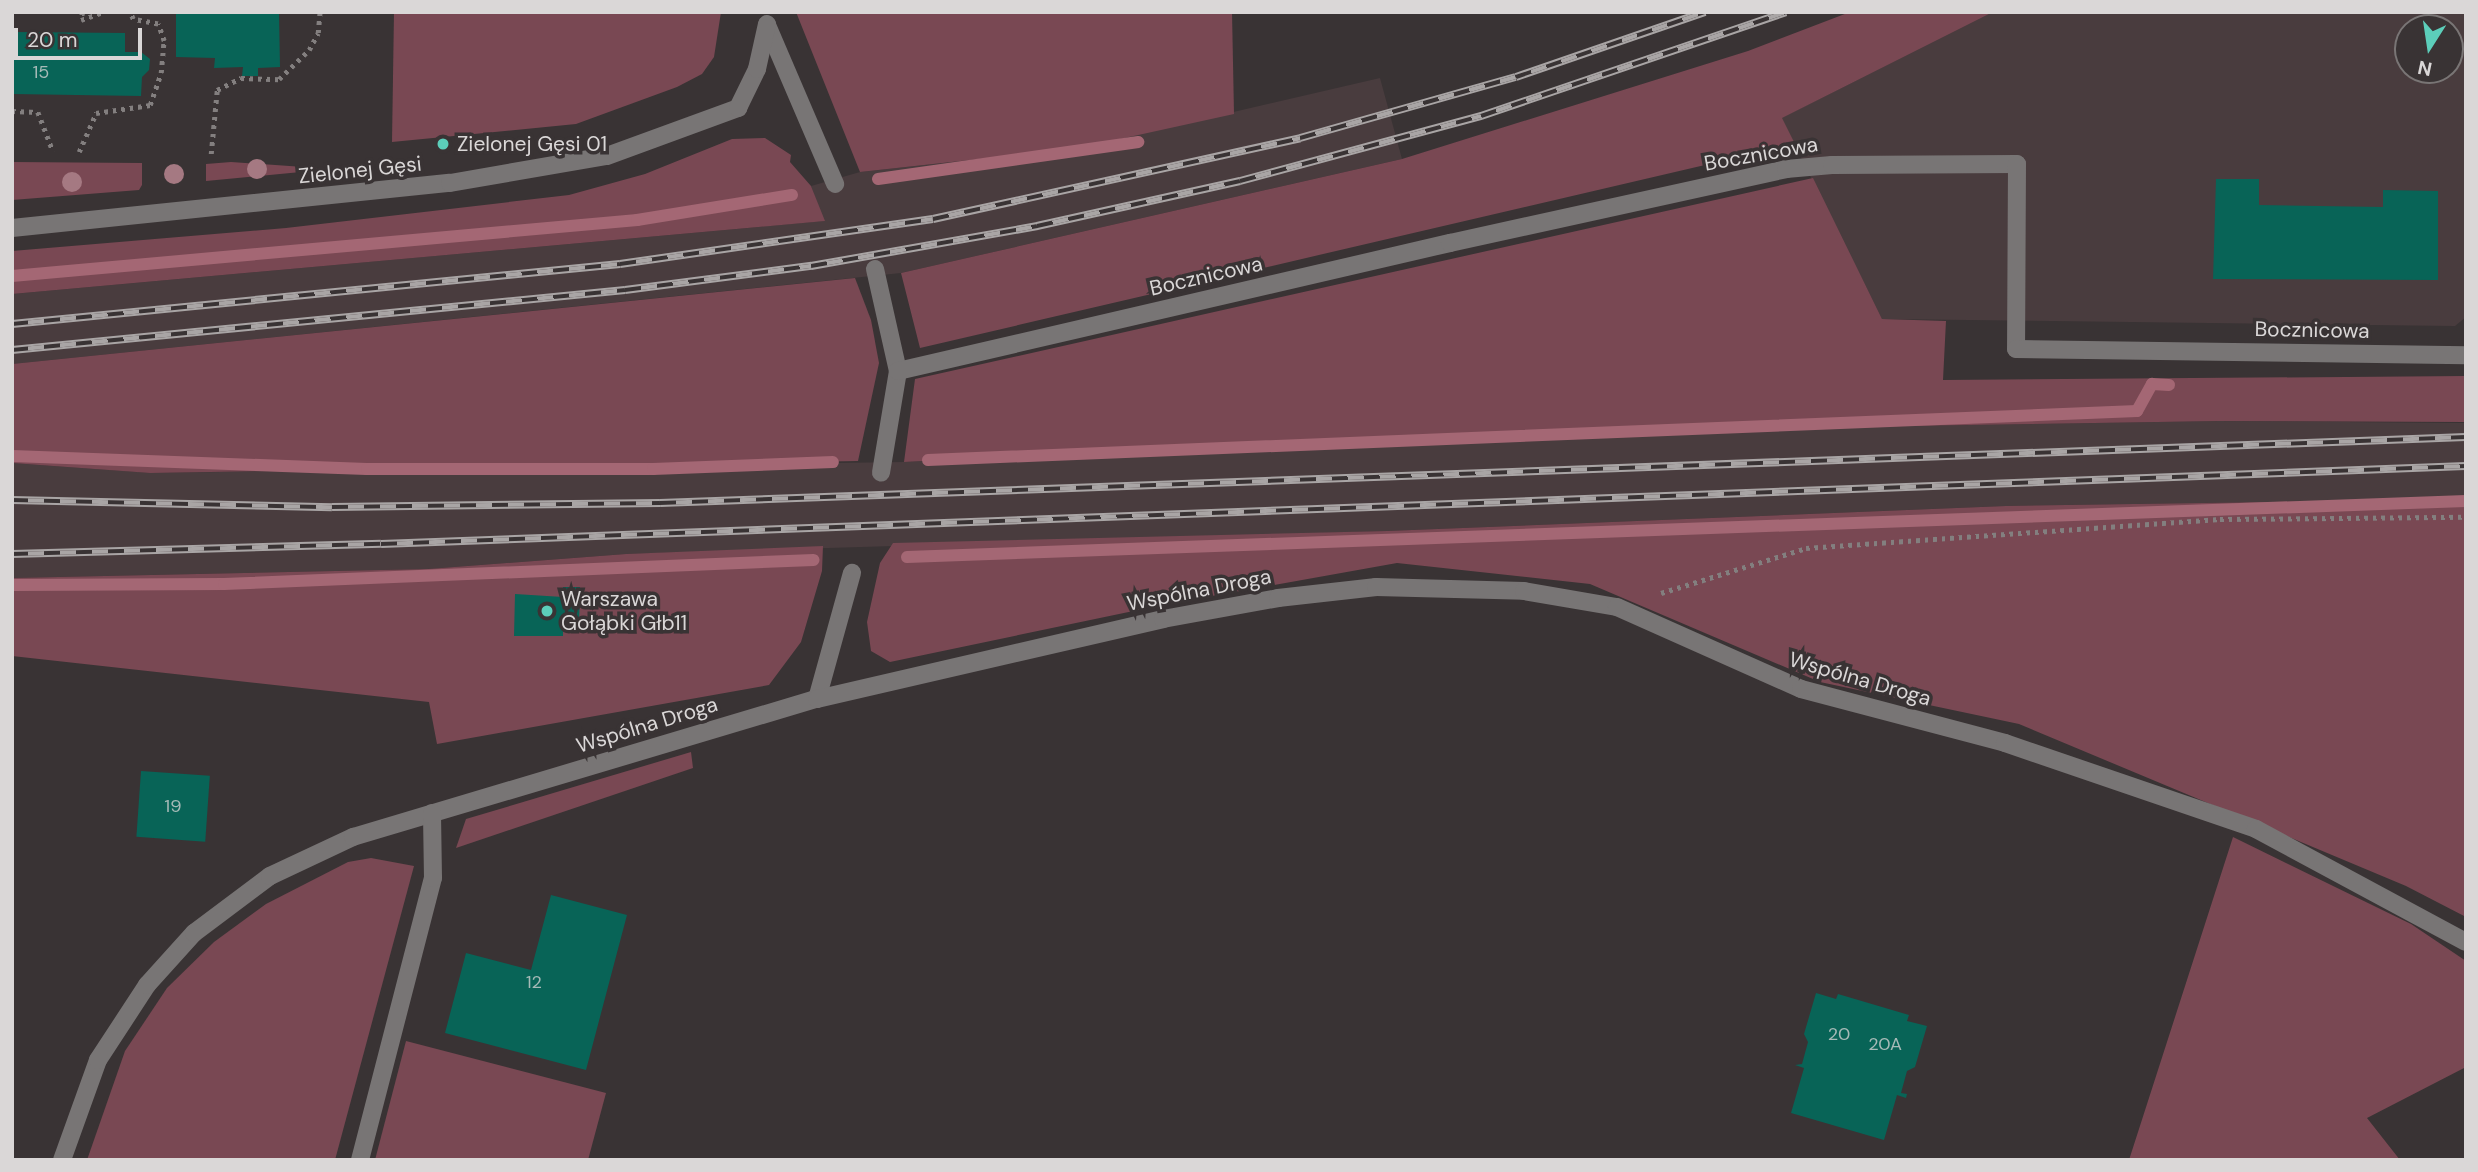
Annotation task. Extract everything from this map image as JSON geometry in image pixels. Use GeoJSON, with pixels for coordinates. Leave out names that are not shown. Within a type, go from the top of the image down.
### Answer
{"type":"FeatureCollection","features":[{"type":"Feature","properties":{"kind":"street"},"geometry":{"type":"LineString","coordinates":[[765,18],[835,184]]}},
{"type":"Feature","properties":{"kind":"street","name":"Zielonej Gęsi"},"geometry":{"type":"LineString","coordinates":[[12,228],[450,183],[607,156],[738,108],[757,69],[765,18]]}},
{"type":"Feature","properties":{"kind":"street","name":"Bocznicowa"},"geometry":{"type":"LineString","coordinates":[[898,371],[1490,234],[1786,169],[1832,165],[2017,164],[2016,349],[2466,355]]}},
{"type":"Feature","properties":{"kind":"street"},"geometry":{"type":"LineString","coordinates":[[875,269],[898,371],[881,473]]}},
{"type":"Feature","properties":{"kind":"street"},"geometry":{"type":"LineString","coordinates":[[817,699],[852,573]]}},
{"type":"Feature","properties":{"kind":"street","name":"Wspólna Droga"},"geometry":{"type":"LineString","coordinates":[[62,1160],[98,1060],[146,985],[194,933],[270,876],[353,836],[817,699],[1163,619],[1278,598],[1376,587],[1472,587],[1617,607],[1801,689],[2006,743],[2256,829],[2466,942]]}},
{"type":"Feature","properties":{"kind":"street"},"geometry":{"type":"LineString","coordinates":[[360,1160],[433,878],[432,813]]}},
{"type":"Feature","properties":{"kind":"path"},"geometry":{"type":"LineString","coordinates":[[82,12],[81,20],[103,12]]}},
{"type":"Feature","properties":{"kind":"path"},"geometry":{"type":"LineString","coordinates":[[79,152],[96,113],[150,105],[161,73],[164,41],[158,24],[133,19],[130,12]]}},
{"type":"Feature","properties":{"kind":"path"},"geometry":{"type":"LineString","coordinates":[[211,154],[217,90],[242,78],[279,79],[309,50],[318,33],[320,12]]}},
{"type":"Feature","properties":{"kind":"path"},"geometry":{"type":"LineString","coordinates":[[12,111],[38,112],[53,151]]}},
{"type":"Feature","properties":{"kind":"path"},"geometry":{"type":"LineString","coordinates":[[1617,607],[1806,548],[2220,519],[2466,517]]}},
{"type":"Feature","properties":{"kind":"shaded area"},"geometry":{"type":"Polygon","coordinates":[[[394,12],[721,12],[714,57],[702,74],[677,87],[576,124],[392,142],[394,12]]]}},
{"type":"Feature","properties":{"kind":"shaded area"},"geometry":{"type":"Polygon","coordinates":[[[796,12],[1232,12],[1234,114],[1079,148],[860,172],[796,12]]]}},
{"type":"Feature","properties":{"kind":"shaded area"},"geometry":{"type":"Polygon","coordinates":[[[1850,12],[1993,12],[1782,118],[1795,144],[920,348],[901,273],[1402,159],[1748,51],[1850,12]]]}},
{"type":"Feature","properties":{"kind":"shaded area"},"geometry":{"type":"Polygon","coordinates":[[[1993,12],[2466,12],[2466,317],[2455,326],[1882,319],[1781,118],[1993,12]]]}},
{"type":"Feature","properties":{"kind":"shaded area"},"geometry":{"type":"Polygon","coordinates":[[[1380,78],[1402,159],[901,273],[12,364],[12,294],[824,221],[811,186],[860,172],[1079,148],[1380,78]]]}},
{"type":"Feature","properties":{"kind":"shaded area"},"geometry":{"type":"Polygon","coordinates":[[[765,138],[791,155],[790,162],[811,186],[825,221],[12,294],[12,251],[286,228],[569,195],[645,174],[732,139],[765,138]]]}},
{"type":"Feature","properties":{"kind":"shaded area"},"geometry":{"type":"Polygon","coordinates":[[[12,162],[142,163],[142,185],[139,190],[12,200],[12,162]]]}},
{"type":"Feature","properties":{"kind":"shaded area"},"geometry":{"type":"Polygon","coordinates":[[[231,162],[332,169],[206,181],[206,164],[231,162]]]}},
{"type":"Feature","properties":{"kind":"shaded area"},"geometry":{"type":"Polygon","coordinates":[[[1813,178],[1882,319],[1946,321],[1943,380],[2466,376],[2466,422],[2219,421],[1463,433],[904,462],[915,379],[1813,178]]]}},
{"type":"Feature","properties":{"kind":"shaded area"},"geometry":{"type":"Polygon","coordinates":[[[855,278],[871,320],[879,363],[858,461],[150,473],[12,463],[12,364],[855,278]]]}},
{"type":"Feature","properties":{"kind":"shaded area"},"geometry":{"type":"Polygon","coordinates":[[[2219,421],[2466,423],[2466,499],[2006,506],[1387,531],[626,554],[428,569],[12,578],[12,463],[151,473],[904,462],[1463,433],[2219,421]]]}},
{"type":"Feature","properties":{"kind":"shaded area"},"geometry":{"type":"Polygon","coordinates":[[[2466,499],[2466,917],[2406,886],[2019,724],[1820,682],[1590,584],[1397,563],[1167,604],[890,662],[871,651],[867,622],[880,563],[893,543],[1387,531],[2006,506],[2466,499]]]}},
{"type":"Feature","properties":{"kind":"shaded area"},"geometry":{"type":"Polygon","coordinates":[[[823,546],[822,571],[801,642],[769,685],[437,744],[429,702],[12,656],[12,578],[428,569],[626,554],[823,546]]]}},
{"type":"Feature","properties":{"kind":"shaded area"},"geometry":{"type":"Polygon","coordinates":[[[691,752],[693,768],[456,848],[466,819],[691,752]]]}},
{"type":"Feature","properties":{"kind":"shaded area"},"geometry":{"type":"Polygon","coordinates":[[[2233,837],[2411,924],[2466,961],[2466,1067],[2367,1118],[2400,1160],[2129,1160],[2233,837]]]}},
{"type":"Feature","properties":{"kind":"shaded area"},"geometry":{"type":"Polygon","coordinates":[[[371,858],[414,866],[335,1160],[87,1160],[125,1051],[167,988],[214,942],[266,904],[348,862],[371,858]]]}},
{"type":"Feature","properties":{"kind":"shaded area"},"geometry":{"type":"Polygon","coordinates":[[[406,1041],[606,1093],[588,1160],[375,1160],[406,1041]]]}},
{"type":"Feature","properties":{"kind":"building"},"geometry":{"type":"Polygon","coordinates":[[[176,12],[279,12],[280,67],[258,68],[258,76],[242,76],[243,67],[214,68],[215,58],[176,57],[176,12]]]}},
{"type":"Feature","properties":{"kind":"building"},"geometry":{"type":"Polygon","coordinates":[[[14,32],[125,33],[125,52],[141,52],[150,59],[149,70],[142,77],[141,96],[12,94],[14,32]]]}},
{"type":"Feature","properties":{"kind":"building"},"geometry":{"type":"Polygon","coordinates":[[[2216,179],[2259,179],[2259,205],[2383,207],[2383,190],[2438,191],[2438,280],[2213,279],[2216,179]]]}},
{"type":"Feature","properties":{"kind":"building","name":"Warszawa Gołąbki Głb11"},"geometry":{"type":"Polygon","coordinates":[[[563,587],[580,587],[579,625],[563,625],[563,636],[514,636],[515,594],[563,597],[563,587]]]}},
{"type":"Feature","properties":{"kind":"building"},"geometry":{"type":"Polygon","coordinates":[[[141,771],[210,776],[205,842],[136,837],[141,771]]]}},
{"type":"Feature","properties":{"kind":"building"},"geometry":{"type":"Polygon","coordinates":[[[551,895],[627,915],[586,1070],[445,1033],[466,953],[531,970],[551,895]]]}},
{"type":"Feature","properties":{"kind":"building"},"geometry":{"type":"Polygon","coordinates":[[[1816,993],[1836,999],[1838,994],[1909,1015],[1907,1021],[1927,1026],[1915,1067],[1907,1071],[1901,1093],[1907,1094],[1906,1098],[1897,1095],[1884,1140],[1791,1113],[1804,1068],[1795,1065],[1802,1064],[1808,1042],[1804,1034],[1816,993]]]}},
{"type":"Feature","properties":{"kind":"waterway"},"geometry":{"type":"LineString","coordinates":[[878,179],[1138,142]]}},
{"type":"Feature","properties":{"kind":"waterway"},"geometry":{"type":"LineString","coordinates":[[12,276],[637,220],[792,195]]}},
{"type":"Feature","properties":{"kind":"waterway"},"geometry":{"type":"LineString","coordinates":[[928,460],[2137,411],[2152,384],[2169,385]]}},
{"type":"Feature","properties":{"kind":"waterway"},"geometry":{"type":"LineString","coordinates":[[12,456],[367,469],[653,469],[833,462]]}},
{"type":"Feature","properties":{"kind":"waterway"},"geometry":{"type":"LineString","coordinates":[[907,557],[2466,501]]}},
{"type":"Feature","properties":{"kind":"waterway"},"geometry":{"type":"LineString","coordinates":[[12,585],[224,584],[814,560]]}},
{"type":"Feature","properties":{"kind":"railway"},"geometry":{"type":"LineString","coordinates":[[12,324],[620,264],[933,219],[1300,138],[1516,77],[1705,12]]}},
{"type":"Feature","properties":{"kind":"railway"},"geometry":{"type":"LineString","coordinates":[[12,350],[625,290],[811,266],[1037,226],[1240,181],[1481,116],[1786,12]]}},
{"type":"Feature","properties":{"kind":"railway"},"geometry":{"type":"LineString","coordinates":[[12,500],[332,507],[660,503],[2466,437]]}},
{"type":"Feature","properties":{"kind":"railway"},"geometry":{"type":"LineString","coordinates":[[12,554],[381,544],[2466,466]]}},
{"type":"Feature","properties":{"kind":"place","name":"Zielonej Gęsi 01"},"geometry":{"type":"Point","coordinates":[443,144]}},
{"type":"Feature","properties":{"kind":"place","name":"Warszawa Gołąbki Głb11"},"geometry":{"type":"Point","coordinates":[547,611]}}]}
